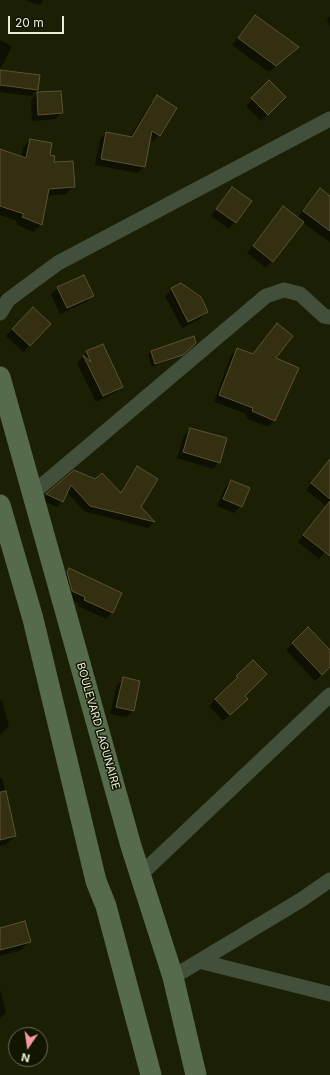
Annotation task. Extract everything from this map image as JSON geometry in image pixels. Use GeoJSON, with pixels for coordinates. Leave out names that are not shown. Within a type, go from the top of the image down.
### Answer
{"type":"FeatureCollection","features":[{"type":"Feature","properties":{"kind":"main road","name":"BOULEVARD LAGUNAIRE"},"geometry":{"type":"LineString","coordinates":[[0,377],[140,875],[173,977],[196,1075]]}},
{"type":"Feature","properties":{"kind":"main road"},"geometry":{"type":"LineString","coordinates":[[0,505],[33,618],[96,881],[106,906],[151,1075]]}},
{"type":"Feature","properties":{"kind":"street"},"geometry":{"type":"LineString","coordinates":[[0,313],[8,300],[58,263],[330,119]]}},
{"type":"Feature","properties":{"kind":"street"},"geometry":{"type":"LineString","coordinates":[[33,493],[266,296],[284,290],[300,294],[324,316],[330,317]]}},
{"type":"Feature","properties":{"kind":"street"},"geometry":{"type":"LineString","coordinates":[[140,875],[330,695]]}},
{"type":"Feature","properties":{"kind":"street"},"geometry":{"type":"LineString","coordinates":[[173,977],[301,900],[330,880]]}},
{"type":"Feature","properties":{"kind":"street"},"geometry":{"type":"LineString","coordinates":[[199,961],[330,994]]}},
{"type":"Feature","properties":{"kind":"building"},"geometry":{"type":"Polygon","coordinates":[[[255,15],[299,47],[276,66],[238,38],[255,15]]]}},
{"type":"Feature","properties":{"kind":"building"},"geometry":{"type":"Polygon","coordinates":[[[0,70],[40,75],[38,90],[0,85],[0,70]]]}},
{"type":"Feature","properties":{"kind":"building"},"geometry":{"type":"Polygon","coordinates":[[[269,80],[286,97],[268,115],[251,98],[269,80]]]}},
{"type":"Feature","properties":{"kind":"building"},"geometry":{"type":"Polygon","coordinates":[[[61,91],[63,113],[38,115],[37,92],[61,91]]]}},
{"type":"Feature","properties":{"kind":"building"},"geometry":{"type":"Polygon","coordinates":[[[157,95],[177,108],[160,136],[152,131],[145,167],[101,159],[106,132],[132,137],[157,95]]]}},
{"type":"Feature","properties":{"kind":"building"},"geometry":{"type":"Polygon","coordinates":[[[30,139],[52,143],[50,155],[55,156],[54,162],[73,161],[75,187],[49,189],[42,225],[22,217],[24,214],[0,206],[0,149],[26,158],[30,139]]]}},
{"type":"Feature","properties":{"kind":"building"},"geometry":{"type":"Polygon","coordinates":[[[232,187],[252,201],[236,223],[216,209],[232,187]]]}},
{"type":"Feature","properties":{"kind":"building"},"geometry":{"type":"Polygon","coordinates":[[[320,188],[330,196],[330,231],[303,211],[320,188]]]}},
{"type":"Feature","properties":{"kind":"building"},"geometry":{"type":"Polygon","coordinates":[[[283,206],[304,222],[273,262],[253,246],[283,206]]]}},
{"type":"Feature","properties":{"kind":"building"},"geometry":{"type":"Polygon","coordinates":[[[84,275],[94,296],[67,308],[57,287],[84,275]]]}},
{"type":"Feature","properties":{"kind":"building"},"geometry":{"type":"Polygon","coordinates":[[[181,283],[201,297],[208,312],[188,322],[171,288],[181,283]]]}},
{"type":"Feature","properties":{"kind":"building"},"geometry":{"type":"Polygon","coordinates":[[[33,307],[51,324],[30,346],[12,329],[33,307]]]}},
{"type":"Feature","properties":{"kind":"building"},"geometry":{"type":"Polygon","coordinates":[[[277,323],[293,336],[276,358],[299,368],[275,421],[252,411],[253,408],[219,395],[237,348],[253,354],[277,323]]]}},
{"type":"Feature","properties":{"kind":"building"},"geometry":{"type":"Polygon","coordinates":[[[194,336],[196,343],[183,355],[155,364],[151,351],[194,336]]]}},
{"type":"Feature","properties":{"kind":"building"},"geometry":{"type":"Polygon","coordinates":[[[103,344],[123,387],[103,396],[83,355],[91,362],[86,351],[103,344]]]}},
{"type":"Feature","properties":{"kind":"building"},"geometry":{"type":"Polygon","coordinates":[[[190,428],[227,438],[220,463],[183,452],[190,428]]]}},
{"type":"Feature","properties":{"kind":"building"},"geometry":{"type":"Polygon","coordinates":[[[330,459],[330,499],[311,483],[330,459]]]}},
{"type":"Feature","properties":{"kind":"building"},"geometry":{"type":"Polygon","coordinates":[[[137,466],[158,479],[141,507],[155,522],[90,506],[71,485],[63,502],[46,494],[74,470],[95,479],[102,473],[121,493],[137,466]]]}},
{"type":"Feature","properties":{"kind":"building"},"geometry":{"type":"Polygon","coordinates":[[[231,480],[250,488],[242,507],[223,499],[231,480]]]}},
{"type":"Feature","properties":{"kind":"building"},"geometry":{"type":"Polygon","coordinates":[[[330,501],[330,556],[303,535],[330,501]]]}},
{"type":"Feature","properties":{"kind":"building"},"geometry":{"type":"Polygon","coordinates":[[[69,568],[122,593],[113,613],[84,600],[85,597],[72,591],[67,572],[69,568]]]}},
{"type":"Feature","properties":{"kind":"building"},"geometry":{"type":"Polygon","coordinates":[[[308,627],[330,650],[330,667],[322,675],[292,643],[308,627]]]}},
{"type":"Feature","properties":{"kind":"building"},"geometry":{"type":"Polygon","coordinates":[[[253,660],[267,674],[245,696],[248,699],[230,715],[215,699],[253,660]]]}},
{"type":"Feature","properties":{"kind":"building"},"geometry":{"type":"Polygon","coordinates":[[[123,677],[140,681],[134,711],[116,707],[123,677]]]}},
{"type":"Feature","properties":{"kind":"building"},"geometry":{"type":"Polygon","coordinates":[[[6,791],[16,836],[0,840],[0,792],[6,791]]]}},
{"type":"Feature","properties":{"kind":"building"},"geometry":{"type":"Polygon","coordinates":[[[25,921],[31,942],[0,950],[0,928],[25,921]]]}}]}
